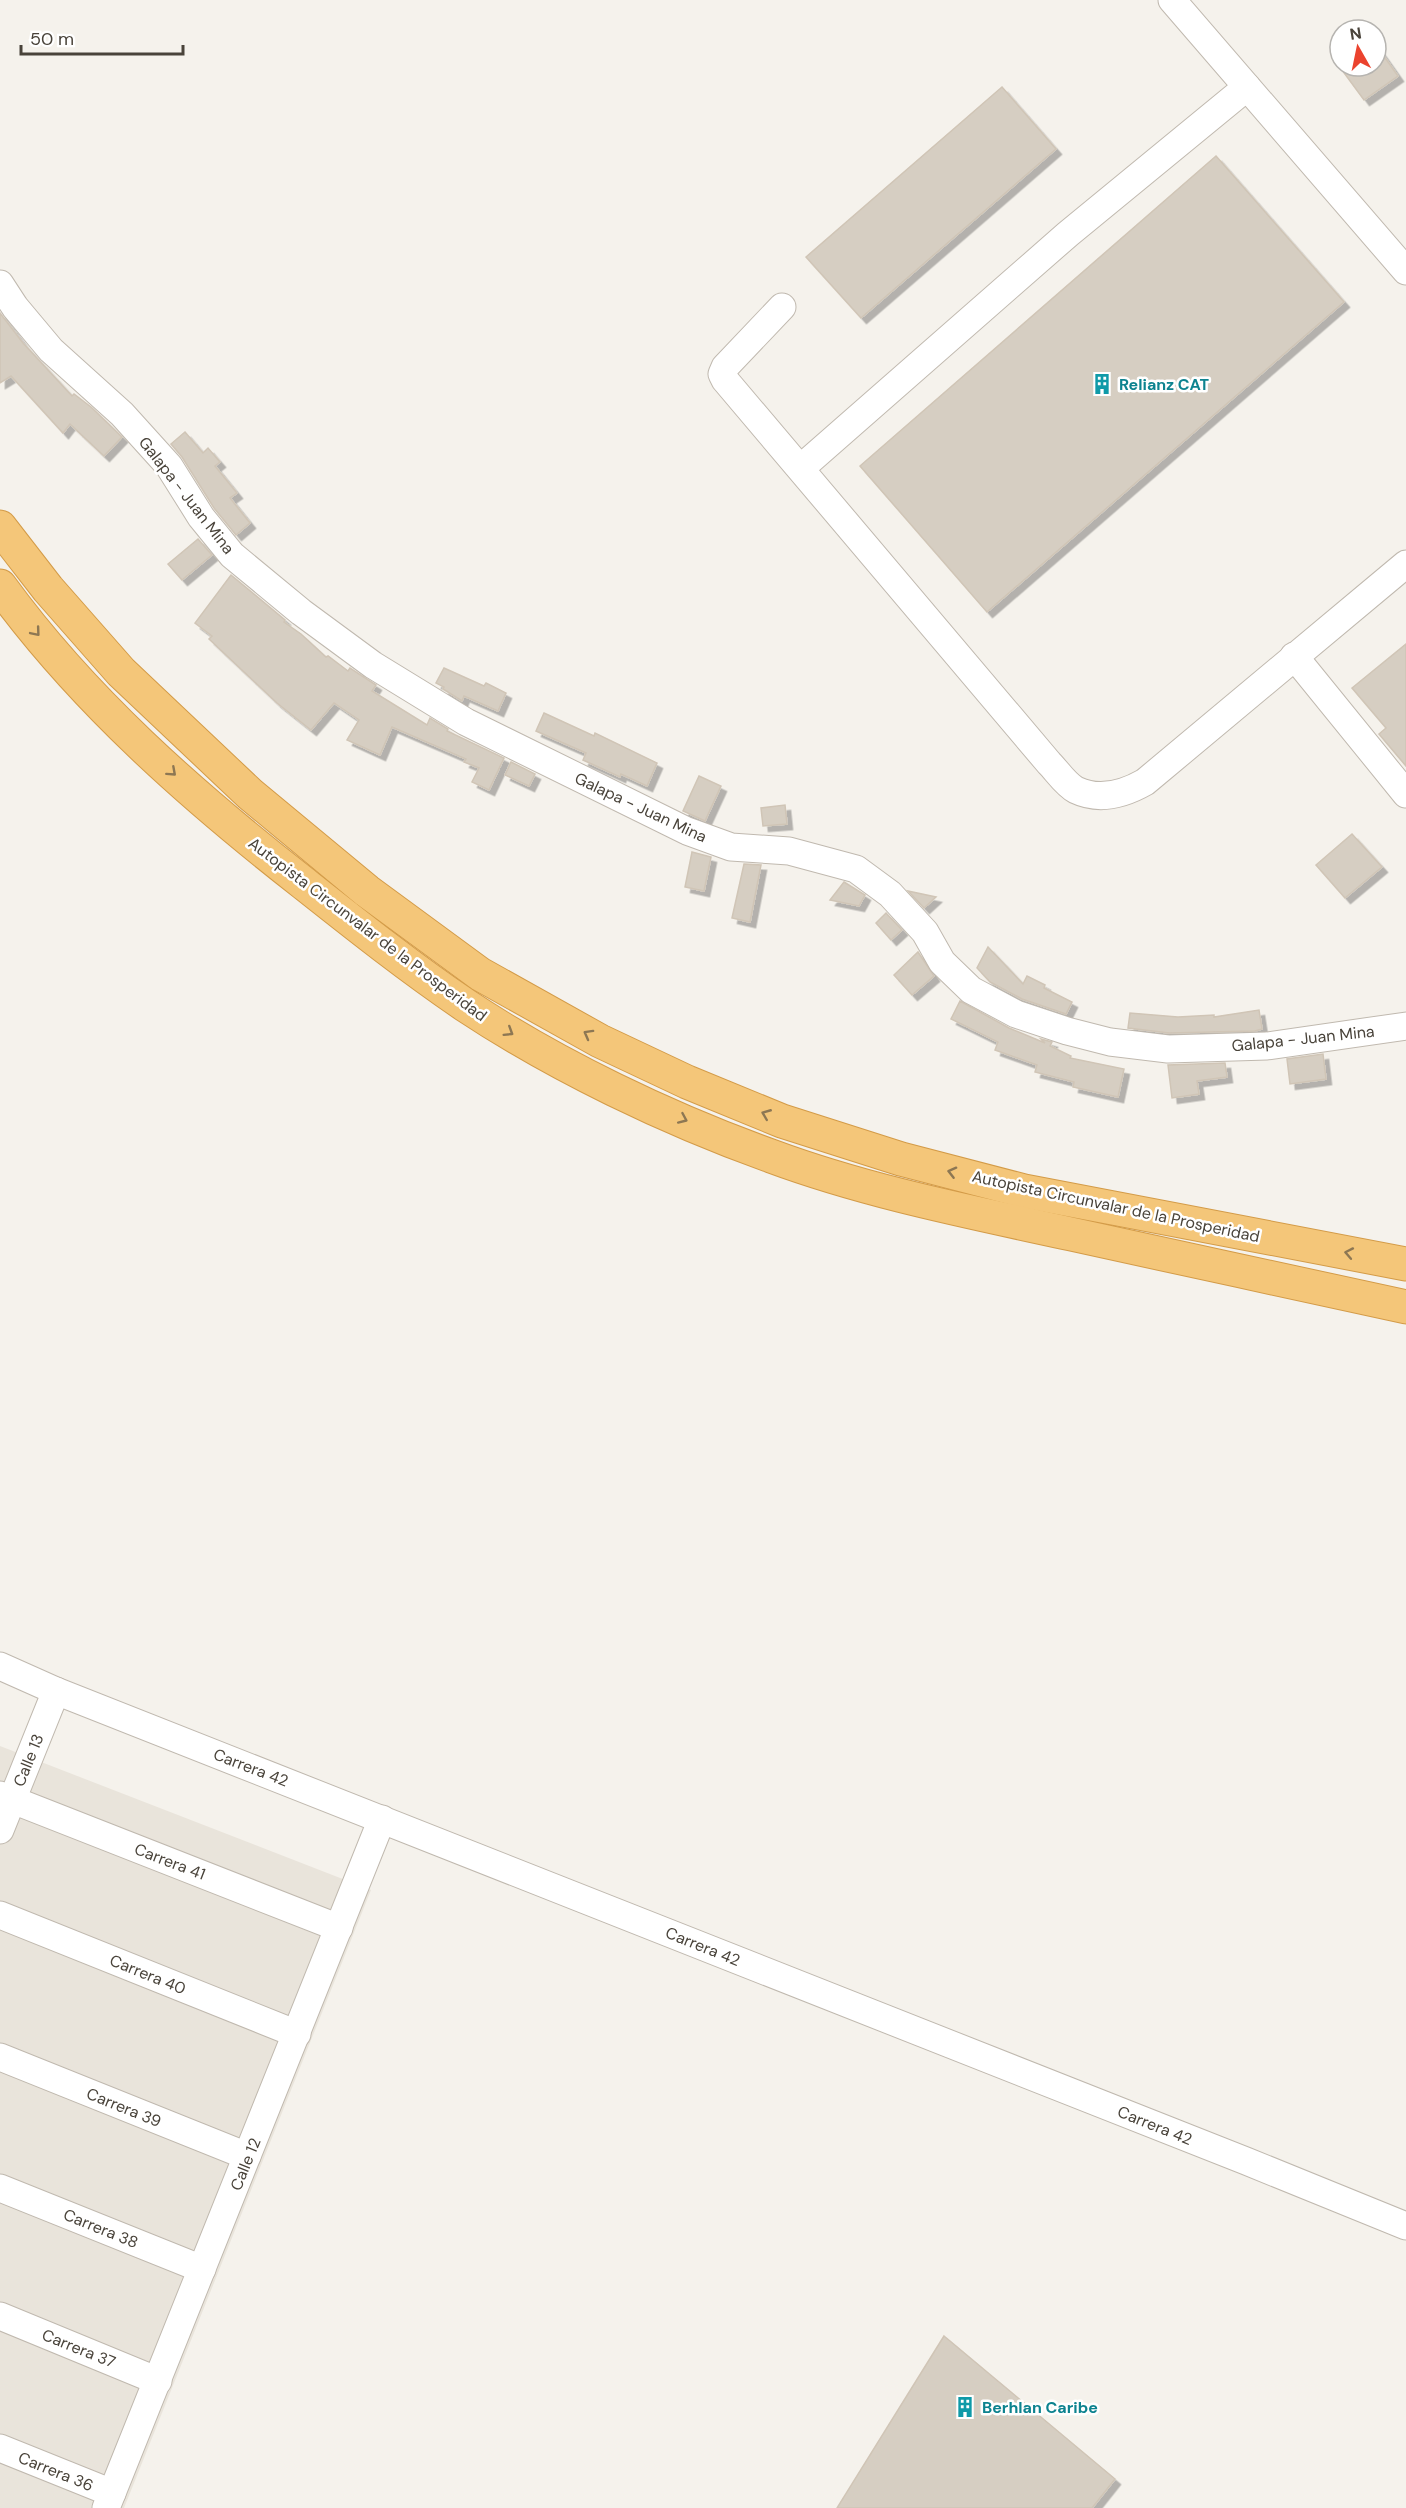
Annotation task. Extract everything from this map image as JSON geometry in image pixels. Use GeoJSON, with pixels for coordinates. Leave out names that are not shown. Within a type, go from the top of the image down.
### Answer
{"type":"FeatureCollection","features":[{"type":"Feature","properties":{"kind":"highway","name":"Autopista Circunvalar de la Prosperidad"},"geometry":{"type":"LineString","coordinates":[[0,527],[48,589],[121,672],[250,794],[367,891],[480,974],[600,1041],[687,1082],[782,1121],[902,1159],[1024,1191],[1406,1264]]}},
{"type":"Feature","properties":{"kind":"highway","name":"Autopista Circunvalar de la Prosperidad"},"geometry":{"type":"LineString","coordinates":[[0,586],[51,650],[89,692],[228,824],[348,918],[464,1004],[587,1077],[770,1156],[887,1192],[1013,1222],[1406,1307]]}},
{"type":"Feature","properties":{"kind":"street"},"geometry":{"type":"LineString","coordinates":[[1172,0],[1406,271]]}},
{"type":"Feature","properties":{"kind":"street"},"geometry":{"type":"LineString","coordinates":[[801,468],[1068,234],[1247,87]]}},
{"type":"Feature","properties":{"kind":"street","name":"Galapa - Juan Mina"},"geometry":{"type":"LineString","coordinates":[[0,284],[15,307],[51,350],[122,414],[169,466],[201,517],[232,555],[301,612],[373,665],[466,722],[687,831],[731,847],[789,851],[856,869],[890,894],[925,932],[942,962],[970,990],[1016,1014],[1067,1031],[1110,1042],[1168,1049],[1268,1046],[1406,1026]]}},
{"type":"Feature","properties":{"kind":"street"},"geometry":{"type":"LineString","coordinates":[[782,307],[724,368],[722,374],[725,380],[1049,763],[1075,790],[1100,796],[1127,792],[1145,782],[1406,564]]}},
{"type":"Feature","properties":{"kind":"street"},"geometry":{"type":"LineString","coordinates":[[1294,656],[1406,794]]}},
{"type":"Feature","properties":{"kind":"street","name":"Carrera 42"},"geometry":{"type":"LineString","coordinates":[[0,1666],[56,1691],[1406,2226]]}},
{"type":"Feature","properties":{"kind":"street","name":"Calle 13"},"geometry":{"type":"LineString","coordinates":[[0,1830],[6,1797],[56,1691]]}},
{"type":"Feature","properties":{"kind":"street","name":"Carrera 41"},"geometry":{"type":"LineString","coordinates":[[6,1797],[339,1928]]}},
{"type":"Feature","properties":{"kind":"street","name":"Calle 12"},"geometry":{"type":"LineString","coordinates":[[109,2501],[382,1819]]}},
{"type":"Feature","properties":{"kind":"street","name":"Carrera 40"},"geometry":{"type":"LineString","coordinates":[[0,1915],[297,2034]]}},
{"type":"Feature","properties":{"kind":"street","name":"Carrera 39"},"geometry":{"type":"LineString","coordinates":[[0,2056],[247,2157]]}},
{"type":"Feature","properties":{"kind":"street","name":"Carrera 38"},"geometry":{"type":"LineString","coordinates":[[0,2187],[202,2269]]}},
{"type":"Feature","properties":{"kind":"street","name":"Carrera 37"},"geometry":{"type":"LineString","coordinates":[[0,2316],[158,2380]]}},
{"type":"Feature","properties":{"kind":"street","name":"Carrera 36"},"geometry":{"type":"LineString","coordinates":[[0,2448],[109,2501]]}},
{"type":"Feature","properties":{"kind":"shaded area"},"geometry":{"type":"Polygon","coordinates":[[[0,1746],[371,1890],[124,2508],[0,2508],[0,1746]]]}},
{"type":"Feature","properties":{"kind":"building"},"geometry":{"type":"Polygon","coordinates":[[[1388,62],[1398,76],[1364,100],[1348,78],[1388,78],[1388,62]]]}},
{"type":"Feature","properties":{"kind":"building"},"geometry":{"type":"Polygon","coordinates":[[[1002,87],[1056,149],[861,318],[806,257],[1002,87]]]}},
{"type":"Feature","properties":{"kind":"building","name":"Relianz CAT"},"geometry":{"type":"Polygon","coordinates":[[[1216,156],[1344,302],[987,612],[860,466],[1216,156]]]}},
{"type":"Feature","properties":{"kind":"building"},"geometry":{"type":"Polygon","coordinates":[[[0,313],[23,343],[72,396],[74,394],[91,407],[122,437],[104,456],[70,424],[63,433],[11,376],[0,383],[0,313]]]}},
{"type":"Feature","properties":{"kind":"building"},"geometry":{"type":"Polygon","coordinates":[[[185,432],[203,453],[208,448],[220,462],[215,466],[237,493],[230,498],[250,523],[236,535],[214,508],[182,457],[171,444],[185,432]]]}},
{"type":"Feature","properties":{"kind":"building"},"geometry":{"type":"Polygon","coordinates":[[[198,539],[212,555],[182,580],[168,564],[198,539]]]}},
{"type":"Feature","properties":{"kind":"building"},"geometry":{"type":"Polygon","coordinates":[[[231,575],[326,657],[328,656],[348,671],[350,668],[376,685],[372,691],[427,725],[430,718],[448,729],[447,731],[504,758],[489,790],[472,782],[479,768],[464,762],[466,759],[392,727],[380,755],[347,740],[359,720],[334,703],[311,730],[277,703],[209,639],[212,636],[195,623],[231,575]]]}},
{"type":"Feature","properties":{"kind":"building"},"geometry":{"type":"Polygon","coordinates":[[[1406,644],[1406,766],[1379,734],[1386,728],[1352,688],[1406,644]]]}},
{"type":"Feature","properties":{"kind":"building"},"geometry":{"type":"Polygon","coordinates":[[[444,668],[506,693],[498,711],[464,696],[462,701],[443,689],[444,687],[436,683],[444,668]]]}},
{"type":"Feature","properties":{"kind":"building"},"geometry":{"type":"Polygon","coordinates":[[[544,713],[594,736],[595,733],[657,763],[647,786],[621,774],[620,777],[583,760],[586,753],[536,731],[544,713]]]}},
{"type":"Feature","properties":{"kind":"building"},"geometry":{"type":"Polygon","coordinates":[[[511,762],[535,774],[529,786],[505,775],[511,762]]]}},
{"type":"Feature","properties":{"kind":"building"},"geometry":{"type":"Polygon","coordinates":[[[699,776],[721,786],[705,821],[683,811],[699,776]]]}},
{"type":"Feature","properties":{"kind":"building"},"geometry":{"type":"Polygon","coordinates":[[[785,805],[787,824],[763,826],[761,808],[785,805]]]}},
{"type":"Feature","properties":{"kind":"building"},"geometry":{"type":"Polygon","coordinates":[[[1352,834],[1382,867],[1345,898],[1316,865],[1352,834]]]}},
{"type":"Feature","properties":{"kind":"building"},"geometry":{"type":"Polygon","coordinates":[[[692,852],[711,857],[704,891],[685,887],[692,852]]]}},
{"type":"Feature","properties":{"kind":"building"},"geometry":{"type":"Polygon","coordinates":[[[744,864],[761,865],[750,922],[732,918],[744,864]]]}},
{"type":"Feature","properties":{"kind":"building"},"geometry":{"type":"Polygon","coordinates":[[[844,882],[865,895],[859,906],[830,900],[844,882]]]}},
{"type":"Feature","properties":{"kind":"building"},"geometry":{"type":"Polygon","coordinates":[[[908,891],[936,897],[924,908],[908,891]]]}},
{"type":"Feature","properties":{"kind":"building"},"geometry":{"type":"Polygon","coordinates":[[[886,913],[902,930],[891,940],[876,923],[886,913]]]}},
{"type":"Feature","properties":{"kind":"building"},"geometry":{"type":"Polygon","coordinates":[[[988,947],[1023,984],[1027,976],[1045,985],[1044,988],[1072,1002],[1066,1014],[1022,999],[990,982],[977,968],[988,947]]]}},
{"type":"Feature","properties":{"kind":"building"},"geometry":{"type":"Polygon","coordinates":[[[918,952],[934,976],[912,995],[894,975],[918,952]]]}},
{"type":"Feature","properties":{"kind":"building"},"geometry":{"type":"Polygon","coordinates":[[[960,1001],[1009,1028],[1045,1043],[1041,1039],[1052,1042],[1050,1046],[1071,1056],[1070,1058],[1124,1069],[1118,1097],[1073,1087],[1074,1082],[1035,1072],[1037,1065],[995,1050],[998,1042],[951,1019],[960,1001]]]}},
{"type":"Feature","properties":{"kind":"building"},"geometry":{"type":"Polygon","coordinates":[[[1259,1010],[1262,1029],[1255,1031],[1169,1033],[1128,1028],[1130,1013],[1178,1017],[1214,1015],[1214,1017],[1259,1010]]]}},
{"type":"Feature","properties":{"kind":"building"},"geometry":{"type":"Polygon","coordinates":[[[1323,1054],[1326,1079],[1290,1084],[1287,1059],[1323,1054]]]}},
{"type":"Feature","properties":{"kind":"building"},"geometry":{"type":"Polygon","coordinates":[[[1225,1063],[1227,1077],[1197,1081],[1199,1094],[1172,1098],[1168,1065],[1225,1063]]]}},
{"type":"Feature","properties":{"kind":"building","name":"Berhlan Caribe"},"geometry":{"type":"Polygon","coordinates":[[[944,2336],[1115,2479],[1092,2508],[837,2508],[944,2336]]]}},
{"type":"Feature","properties":{"kind":"place","name":"Relianz CAT"},"geometry":{"type":"Point","coordinates":[1102,384]}},
{"type":"Feature","properties":{"kind":"place","name":"Berhlan Caribe"},"geometry":{"type":"Point","coordinates":[965,2407]}}]}
